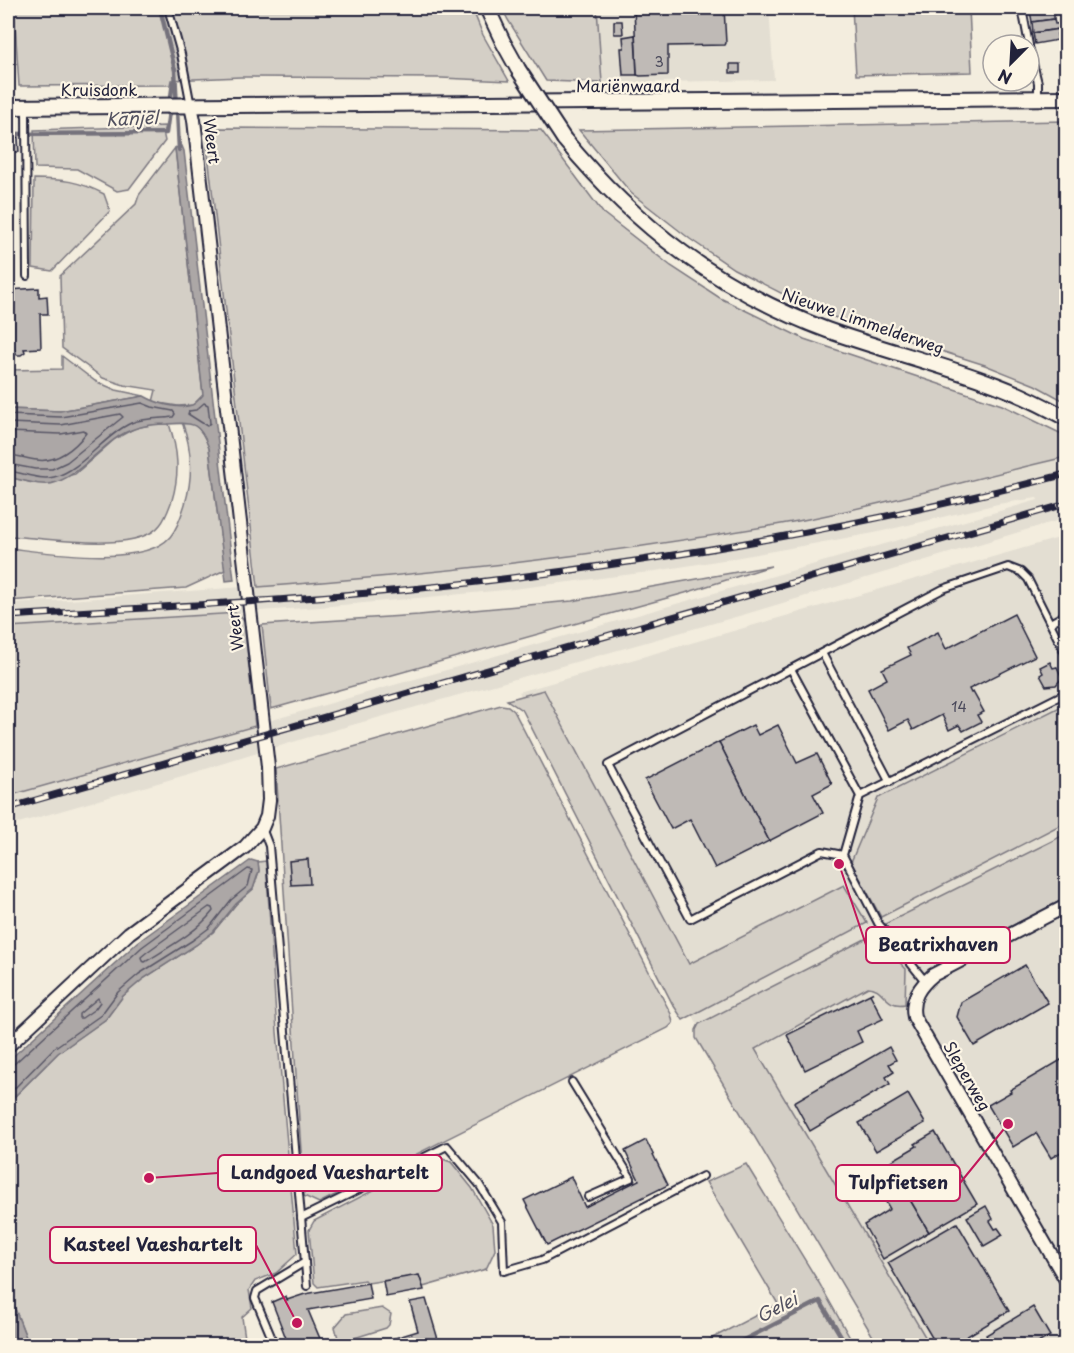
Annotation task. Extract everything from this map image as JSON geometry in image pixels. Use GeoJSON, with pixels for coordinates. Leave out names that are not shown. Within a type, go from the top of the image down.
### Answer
{"type":"FeatureCollection","features":[{"type":"Feature","properties":{"kind":"street","name":"Nieuwe Limmelderweg"},"geometry":{"type":"LineString","coordinates":[[487,8],[518,69],[564,139],[604,186],[650,229],[683,254],[735,287],[810,323],[999,386],[1066,418]]}},
{"type":"Feature","properties":{"kind":"street","name":"Mariënwaard"},"geometry":{"type":"LineString","coordinates":[[191,106],[1066,98]]}},
{"type":"Feature","properties":{"kind":"street","name":"Kruisdonk"},"geometry":{"type":"LineString","coordinates":[[8,106],[191,106]]}},
{"type":"Feature","properties":{"kind":"street","name":"Weert"},"geometry":{"type":"LineString","coordinates":[[8,1046],[129,933],[245,847],[262,828],[267,816],[268,767],[191,106]]}},
{"type":"Feature","properties":{"kind":"street"},"geometry":{"type":"LineString","coordinates":[[926,981],[933,975],[1066,906]]}},
{"type":"Feature","properties":{"kind":"street","name":"Sleperweg"},"geometry":{"type":"LineString","coordinates":[[926,981],[918,990],[914,1001],[912,1009],[914,1017],[1066,1280]]}},
{"type":"Feature","properties":{"kind":"lane","name":"Weert"},"geometry":{"type":"LineString","coordinates":[[168,8],[181,54],[186,90],[191,106]]}},
{"type":"Feature","properties":{"kind":"lane"},"geometry":{"type":"LineString","coordinates":[[1022,8],[1027,33]]}},
{"type":"Feature","properties":{"kind":"lane"},"geometry":{"type":"LineString","coordinates":[[1038,93],[1038,99]]}},
{"type":"Feature","properties":{"kind":"lane"},"geometry":{"type":"LineString","coordinates":[[26,106],[27,276]]}},
{"type":"Feature","properties":{"kind":"lane"},"geometry":{"type":"LineString","coordinates":[[843,855],[822,851],[690,919],[608,765],[943,589],[1008,567],[1021,572],[1028,579],[1066,655]]}},
{"type":"Feature","properties":{"kind":"lane"},"geometry":{"type":"LineString","coordinates":[[1050,623],[1066,614]]}},
{"type":"Feature","properties":{"kind":"lane"},"geometry":{"type":"LineString","coordinates":[[822,653],[890,782]]}},
{"type":"Feature","properties":{"kind":"lane"},"geometry":{"type":"LineString","coordinates":[[791,669],[860,796],[843,855],[878,923],[926,981]]}},
{"type":"Feature","properties":{"kind":"lane"},"geometry":{"type":"LineString","coordinates":[[860,796],[1066,693]]}},
{"type":"Feature","properties":{"kind":"lane"},"geometry":{"type":"LineString","coordinates":[[262,828],[269,846],[307,1286]]}},
{"type":"Feature","properties":{"kind":"lane"},"geometry":{"type":"LineString","coordinates":[[572,1082],[631,1178],[588,1197]]}},
{"type":"Feature","properties":{"kind":"lane"},"geometry":{"type":"LineString","coordinates":[[301,1218],[447,1146],[479,1184],[502,1222],[504,1271],[542,1260],[703,1176]]}},
{"type":"Feature","properties":{"kind":"lane"},"geometry":{"type":"LineString","coordinates":[[274,1346],[255,1298],[257,1291],[305,1262]]}},
{"type":"Feature","properties":{"kind":"shaded area"},"geometry":{"type":"Polygon","coordinates":[[[14,8],[472,8],[483,35],[509,81],[441,78],[241,77],[171,80],[170,85],[19,86],[14,8]]]}},
{"type":"Feature","properties":{"kind":"shaded area"},"geometry":{"type":"Polygon","coordinates":[[[502,8],[597,8],[602,83],[546,81],[502,8]]]}},
{"type":"Feature","properties":{"kind":"shaded area"},"geometry":{"type":"Polygon","coordinates":[[[597,8],[769,8],[774,80],[602,83],[597,8]]]}},
{"type":"Feature","properties":{"kind":"shaded area"},"geometry":{"type":"Polygon","coordinates":[[[852,8],[969,8],[972,72],[856,75],[852,8]]]}},
{"type":"Feature","properties":{"kind":"shaded area"},"geometry":{"type":"Polygon","coordinates":[[[1066,121],[1066,402],[1035,385],[985,365],[818,312],[734,269],[690,239],[631,193],[579,130],[1066,121]]]}},
{"type":"Feature","properties":{"kind":"shaded area"},"geometry":{"type":"Polygon","coordinates":[[[165,126],[163,132],[165,141],[129,189],[117,191],[77,169],[35,168],[34,130],[165,126]]]}},
{"type":"Feature","properties":{"kind":"shaded area"},"geometry":{"type":"Polygon","coordinates":[[[218,128],[541,130],[603,213],[671,266],[720,298],[804,339],[1002,405],[1066,436],[1066,457],[865,507],[798,521],[664,543],[393,576],[258,587],[207,146],[210,137],[218,128]]]}},
{"type":"Feature","properties":{"kind":"shaded area"},"geometry":{"type":"Polygon","coordinates":[[[175,148],[203,395],[193,405],[178,406],[153,402],[156,390],[124,385],[103,378],[62,348],[60,276],[136,204],[139,195],[175,148]]]}},
{"type":"Feature","properties":{"kind":"shaded area"},"geometry":{"type":"Polygon","coordinates":[[[34,179],[70,182],[86,186],[104,194],[110,211],[52,271],[33,268],[34,179]]]}},
{"type":"Feature","properties":{"kind":"shaded area"},"geometry":{"type":"Polygon","coordinates":[[[62,356],[95,381],[116,390],[144,396],[60,411],[8,409],[8,370],[62,369],[62,356]]]}},
{"type":"Feature","properties":{"kind":"shaded area"},"geometry":{"type":"Polygon","coordinates":[[[182,422],[197,427],[209,448],[225,570],[186,588],[8,601],[8,548],[93,556],[117,555],[157,547],[170,537],[181,517],[189,483],[189,452],[182,422]]]}},
{"type":"Feature","properties":{"kind":"shaded area"},"geometry":{"type":"Polygon","coordinates":[[[169,424],[176,452],[177,471],[172,500],[160,525],[148,534],[131,540],[111,542],[8,536],[8,477],[34,483],[75,474],[115,439],[135,428],[169,424]]]}},
{"type":"Feature","properties":{"kind":"shaded area"},"geometry":{"type":"Polygon","coordinates":[[[1066,457],[1066,518],[746,614],[306,738],[8,826],[8,796],[1038,500],[1037,498],[998,504],[874,533],[723,560],[505,590],[320,607],[8,627],[8,603],[337,580],[659,544],[799,520],[905,498],[1066,457]]]}},
{"type":"Feature","properties":{"kind":"shaded area"},"geometry":{"type":"Polygon","coordinates":[[[1066,536],[1066,1345],[881,1345],[704,1036],[519,692],[1066,536]]]}},
{"type":"Feature","properties":{"kind":"shaded area"},"geometry":{"type":"Polygon","coordinates":[[[771,566],[685,593],[271,709],[262,625],[419,615],[572,601],[771,566]]]}},
{"type":"Feature","properties":{"kind":"shaded area"},"geometry":{"type":"Polygon","coordinates":[[[238,613],[244,620],[255,726],[8,796],[8,627],[238,613]]]}},
{"type":"Feature","properties":{"kind":"shaded area"},"geometry":{"type":"Polygon","coordinates":[[[544,690],[689,964],[844,885],[867,923],[683,1020],[672,1003],[523,711],[507,700],[544,690]]]}},
{"type":"Feature","properties":{"kind":"shaded area"},"geometry":{"type":"Polygon","coordinates":[[[1066,704],[1066,822],[881,917],[851,862],[878,798],[1066,704]]]}},
{"type":"Feature","properties":{"kind":"shaded area"},"geometry":{"type":"Polygon","coordinates":[[[501,705],[508,706],[514,711],[671,1014],[673,1023],[668,1028],[319,1203],[304,1196],[276,769],[501,705]]]}},
{"type":"Feature","properties":{"kind":"shaded area"},"geometry":{"type":"Polygon","coordinates":[[[1066,834],[1066,898],[939,963],[920,958],[907,951],[885,924],[1066,834]]]}},
{"type":"Feature","properties":{"kind":"shaded area"},"geometry":{"type":"Polygon","coordinates":[[[266,861],[277,1032],[297,1254],[276,1273],[255,1281],[249,1290],[252,1308],[242,1317],[246,1345],[29,1345],[8,1291],[8,1103],[58,1053],[106,1019],[123,996],[143,979],[213,932],[236,904],[253,889],[259,871],[258,862],[266,861]]]}},
{"type":"Feature","properties":{"kind":"shaded area"},"geometry":{"type":"Polygon","coordinates":[[[873,935],[906,969],[905,1004],[893,1003],[878,990],[868,987],[755,1049],[930,1345],[878,1345],[696,1038],[699,1024],[873,935]]]}},
{"type":"Feature","properties":{"kind":"shaded area"},"geometry":{"type":"Polygon","coordinates":[[[437,1157],[451,1162],[472,1188],[493,1225],[495,1250],[486,1269],[423,1287],[419,1275],[368,1283],[365,1280],[318,1287],[314,1283],[309,1230],[314,1221],[437,1157]]]}},
{"type":"Feature","properties":{"kind":"shaded area"},"geometry":{"type":"Polygon","coordinates":[[[746,1164],[854,1345],[699,1345],[778,1304],[706,1182],[746,1164]]]}},
{"type":"Feature","properties":{"kind":"shaded area"},"geometry":{"type":"Polygon","coordinates":[[[382,1308],[391,1314],[389,1325],[386,1328],[348,1340],[338,1338],[335,1327],[346,1314],[382,1308]]]}},
{"type":"Feature","properties":{"kind":"water"},"geometry":{"type":"Polygon","coordinates":[[[182,146],[234,580],[226,581],[209,448],[202,433],[195,426],[184,423],[156,424],[126,432],[68,477],[51,484],[32,483],[8,477],[8,409],[60,411],[144,396],[167,405],[180,407],[193,404],[203,395],[175,148],[182,146]]]}},
{"type":"Feature","properties":{"kind":"water"},"geometry":{"type":"Polygon","coordinates":[[[251,860],[258,862],[259,871],[253,889],[236,904],[213,932],[143,979],[123,996],[106,1019],[58,1053],[8,1103],[8,1061],[138,942],[251,860]]]}},
{"type":"Feature","properties":{"kind":"water"},"geometry":{"type":"Polygon","coordinates":[[[8,1291],[29,1345],[8,1345],[8,1291]]]}},
{"type":"Feature","properties":{"kind":"building"},"geometry":{"type":"Polygon","coordinates":[[[634,8],[724,8],[726,43],[725,45],[668,46],[668,75],[637,75],[634,8]]]}},
{"type":"Feature","properties":{"kind":"building"},"geometry":{"type":"Polygon","coordinates":[[[1029,8],[1056,8],[1030,11],[1029,8]]]}},
{"type":"Feature","properties":{"kind":"building"},"geometry":{"type":"Polygon","coordinates":[[[1066,8],[1066,12],[1054,13],[1054,19],[1032,22],[1030,11],[1066,8]]]}},
{"type":"Feature","properties":{"kind":"building"},"geometry":{"type":"Polygon","coordinates":[[[1054,19],[1055,24],[1066,23],[1066,28],[1033,33],[1032,22],[1054,19]]]}},
{"type":"Feature","properties":{"kind":"building"},"geometry":{"type":"Polygon","coordinates":[[[614,21],[622,21],[623,34],[614,34],[614,21]]]}},
{"type":"Feature","properties":{"kind":"building"},"geometry":{"type":"Polygon","coordinates":[[[1066,28],[1066,33],[1057,34],[1058,40],[1041,43],[1041,33],[1033,33],[1066,28]]]}},
{"type":"Feature","properties":{"kind":"building"},"geometry":{"type":"Polygon","coordinates":[[[635,35],[637,75],[623,75],[621,48],[624,48],[623,37],[635,35]]]}},
{"type":"Feature","properties":{"kind":"building"},"geometry":{"type":"Polygon","coordinates":[[[730,64],[740,64],[740,73],[730,73],[730,64]]]}},
{"type":"Feature","properties":{"kind":"building"},"geometry":{"type":"Polygon","coordinates":[[[18,137],[19,152],[8,152],[8,138],[18,137]]]}},
{"type":"Feature","properties":{"kind":"building"},"geometry":{"type":"Polygon","coordinates":[[[39,288],[39,297],[47,296],[48,314],[40,314],[41,348],[24,349],[25,352],[17,355],[14,349],[8,349],[8,290],[39,288]]]}},
{"type":"Feature","properties":{"kind":"building"},"geometry":{"type":"Polygon","coordinates":[[[1014,614],[1035,656],[969,689],[984,712],[977,715],[981,722],[963,731],[959,725],[949,730],[942,715],[913,730],[908,720],[889,730],[868,689],[887,679],[882,669],[911,655],[907,648],[938,632],[946,649],[1014,614]]]}},
{"type":"Feature","properties":{"kind":"building"},"geometry":{"type":"Polygon","coordinates":[[[1050,662],[1053,668],[1057,667],[1062,678],[1056,685],[1046,686],[1040,675],[1043,673],[1040,667],[1050,662]]]}},
{"type":"Feature","properties":{"kind":"building"},"geometry":{"type":"Polygon","coordinates":[[[753,725],[758,735],[778,725],[797,763],[817,754],[832,784],[813,794],[823,813],[769,841],[719,742],[753,725]]]}},
{"type":"Feature","properties":{"kind":"building"},"geometry":{"type":"Polygon","coordinates":[[[719,742],[769,841],[715,868],[690,819],[671,829],[645,780],[719,742]]]}},
{"type":"Feature","properties":{"kind":"building"},"geometry":{"type":"Polygon","coordinates":[[[308,859],[310,884],[291,885],[289,861],[308,859]]]}},
{"type":"Feature","properties":{"kind":"building"},"geometry":{"type":"Polygon","coordinates":[[[1025,965],[1048,1003],[974,1046],[957,1017],[961,1002],[1025,965]]]}},
{"type":"Feature","properties":{"kind":"building"},"geometry":{"type":"Polygon","coordinates":[[[874,992],[870,994],[883,1019],[857,1031],[862,1042],[805,1070],[787,1035],[874,992]]]}},
{"type":"Feature","properties":{"kind":"building"},"geometry":{"type":"Polygon","coordinates":[[[889,1047],[896,1060],[889,1064],[894,1072],[886,1077],[890,1084],[810,1131],[794,1102],[889,1047]]]}},
{"type":"Feature","properties":{"kind":"building"},"geometry":{"type":"Polygon","coordinates":[[[1066,1057],[1066,1149],[1051,1158],[1036,1133],[1013,1147],[988,1105],[1066,1057]]]}},
{"type":"Feature","properties":{"kind":"building"},"geometry":{"type":"Polygon","coordinates":[[[908,1094],[925,1123],[876,1151],[859,1123],[908,1094]]]}},
{"type":"Feature","properties":{"kind":"building"},"geometry":{"type":"Polygon","coordinates":[[[935,1132],[957,1170],[909,1198],[929,1232],[883,1259],[864,1225],[890,1209],[876,1185],[895,1174],[888,1163],[935,1132]]]}},
{"type":"Feature","properties":{"kind":"building"},"geometry":{"type":"Polygon","coordinates":[[[646,1140],[668,1185],[547,1245],[524,1200],[571,1177],[585,1207],[639,1180],[625,1151],[646,1140]]]}},
{"type":"Feature","properties":{"kind":"building"},"geometry":{"type":"Polygon","coordinates":[[[957,1170],[977,1204],[929,1232],[909,1198],[957,1170]]]}},
{"type":"Feature","properties":{"kind":"building"},"geometry":{"type":"Polygon","coordinates":[[[986,1206],[993,1219],[990,1221],[1003,1235],[984,1246],[967,1217],[986,1206]]]}},
{"type":"Feature","properties":{"kind":"building"},"geometry":{"type":"Polygon","coordinates":[[[957,1223],[1009,1311],[951,1346],[937,1346],[888,1263],[957,1223]]]}},
{"type":"Feature","properties":{"kind":"building"},"geometry":{"type":"Polygon","coordinates":[[[419,1275],[424,1290],[386,1297],[383,1281],[419,1275]]]}},
{"type":"Feature","properties":{"kind":"building"},"geometry":{"type":"Polygon","coordinates":[[[368,1283],[371,1299],[308,1310],[321,1341],[320,1346],[289,1346],[272,1302],[286,1296],[287,1300],[305,1294],[368,1283]]]}},
{"type":"Feature","properties":{"kind":"building"},"geometry":{"type":"Polygon","coordinates":[[[426,1299],[440,1346],[369,1346],[418,1331],[410,1302],[426,1299]]]}},
{"type":"Feature","properties":{"kind":"building"},"geometry":{"type":"Polygon","coordinates":[[[1033,1307],[1050,1336],[1033,1346],[992,1346],[986,1335],[1033,1307]]]}},
{"type":"Feature","properties":{"kind":"waterway","name":"Kanjel"},"geometry":{"type":"LineString","coordinates":[[160,8],[175,70]]}},
{"type":"Feature","properties":{"kind":"waterway"},"geometry":{"type":"LineString","coordinates":[[175,69],[179,150]]}},
{"type":"Feature","properties":{"kind":"waterway","name":"Kanjel"},"geometry":{"type":"LineString","coordinates":[[8,134],[166,133],[173,82]]}},
{"type":"Feature","properties":{"kind":"waterway","name":"Gelei"},"geometry":{"type":"LineString","coordinates":[[732,1346],[820,1301],[847,1346]]}},
{"type":"Feature","properties":{"kind":"railway"},"geometry":{"type":"LineString","coordinates":[[8,616],[279,600],[521,577],[678,554],[834,527],[1066,474]]}},
{"type":"Feature","properties":{"kind":"railway"},"geometry":{"type":"LineString","coordinates":[[8,808],[1066,504]]}},
{"type":"Feature","properties":{"kind":"place","name":"Beatrixhaven"},"geometry":{"type":"Point","coordinates":[839,864]}},
{"type":"Feature","properties":{"kind":"place","name":"Tulpfietsen"},"geometry":{"type":"Point","coordinates":[1008,1124]}},
{"type":"Feature","properties":{"kind":"place","name":"Landgoed Vaeshartelt"},"geometry":{"type":"Point","coordinates":[149,1178]}},
{"type":"Feature","properties":{"kind":"place","name":"Kasteel Vaeshartelt"},"geometry":{"type":"Point","coordinates":[297,1323]}}]}
